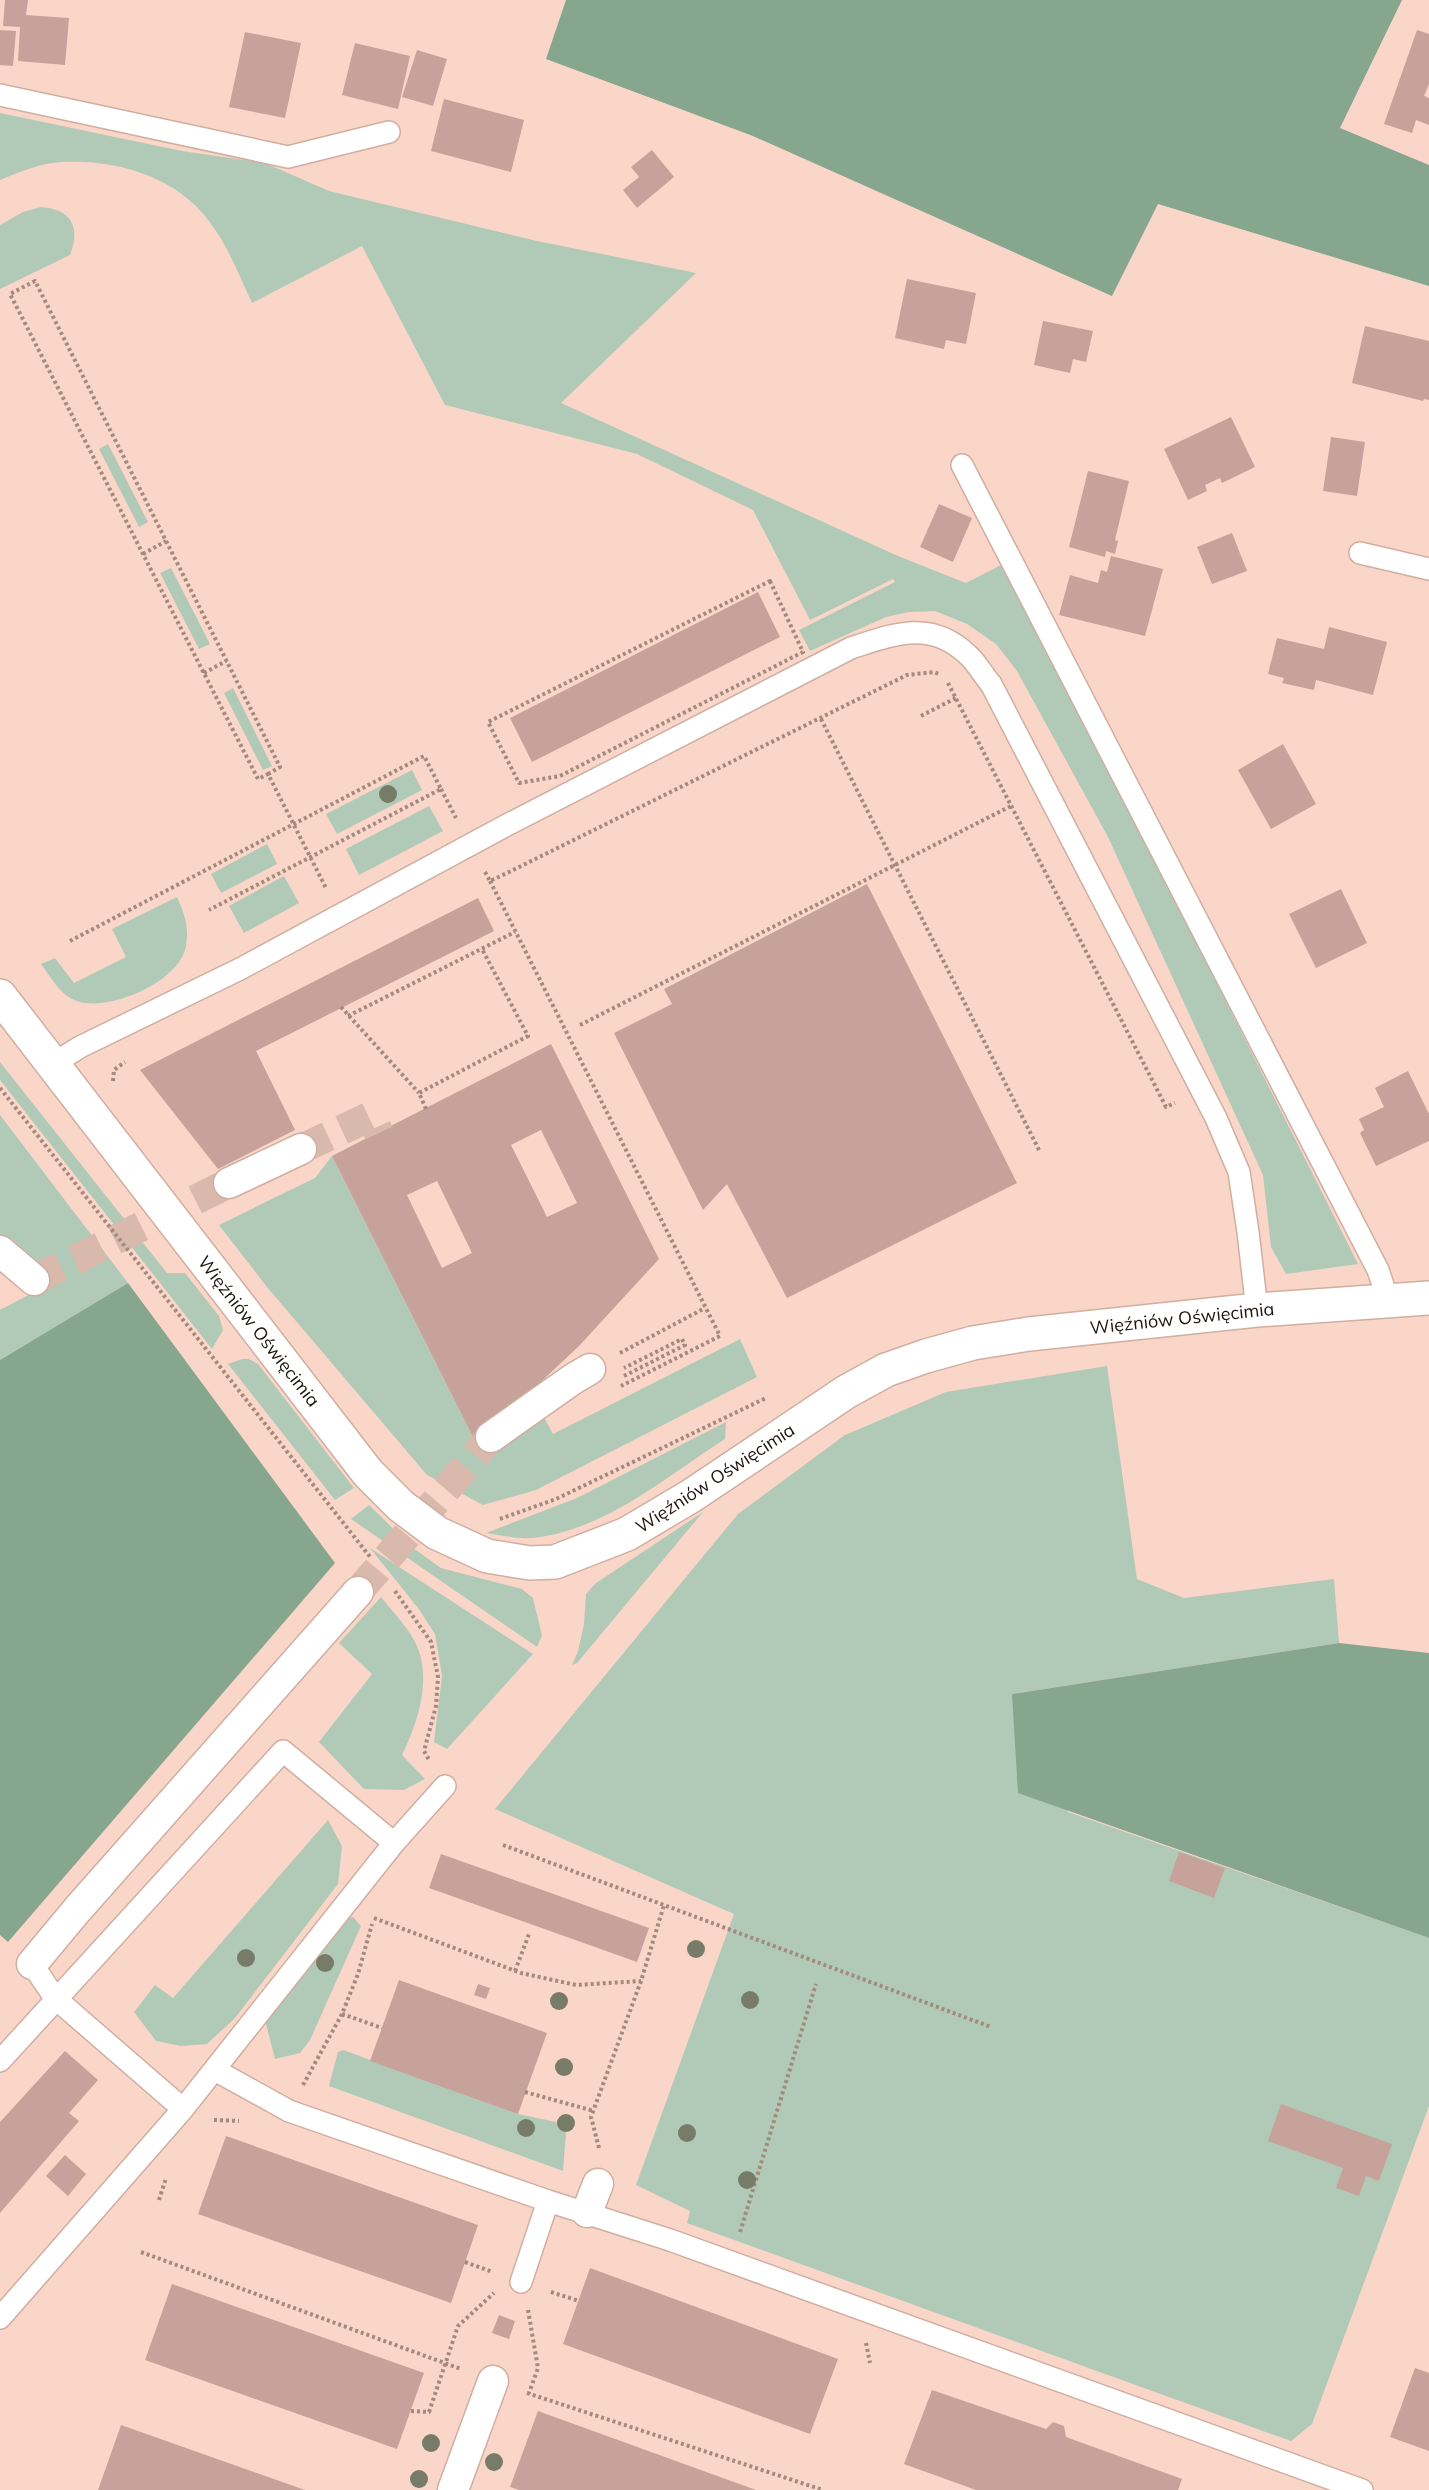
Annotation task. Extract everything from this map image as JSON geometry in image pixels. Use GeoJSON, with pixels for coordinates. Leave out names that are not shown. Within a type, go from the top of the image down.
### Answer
{"type":"FeatureCollection","features":[{"type":"Feature","properties":{"kind":"street","name":"Więźniów Oświęcimia"},"geometry":{"type":"LineString","coordinates":[[0,996],[368,1473],[401,1506],[437,1533],[487,1556],[530,1563],[555,1562],[627,1534],[691,1496],[846,1392],[886,1371],[926,1356],[973,1343],[1029,1334],[1257,1310],[1429,1298]]}},
{"type":"Feature","properties":{"kind":"street"},"geometry":{"type":"LineString","coordinates":[[229,1183],[301,1149]]}},
{"type":"Feature","properties":{"kind":"street"},"geometry":{"type":"LineString","coordinates":[[0,1251],[34,1280]]}},
{"type":"Feature","properties":{"kind":"street","name":"Więźniów Oświęcimia"},"geometry":{"type":"LineString","coordinates":[[1388,1300],[1429,1292]]}},
{"type":"Feature","properties":{"kind":"street"},"geometry":{"type":"LineString","coordinates":[[490,1437],[573,1379],[603,1375]]}},
{"type":"Feature","properties":{"kind":"street"},"geometry":{"type":"LineString","coordinates":[[32,1964],[77,1910],[358,1593]]}},
{"type":"Feature","properties":{"kind":"street"},"geometry":{"type":"LineString","coordinates":[[587,2212],[599,2170]]}},
{"type":"Feature","properties":{"kind":"street"},"geometry":{"type":"LineString","coordinates":[[453,2490],[493,2381]]}},
{"type":"Feature","properties":{"kind":"lane"},"geometry":{"type":"LineString","coordinates":[[0,95],[288,157],[389,132]]}},
{"type":"Feature","properties":{"kind":"lane"},"geometry":{"type":"LineString","coordinates":[[962,465],[1378,1270],[1388,1300]]}},
{"type":"Feature","properties":{"kind":"lane"},"geometry":{"type":"LineString","coordinates":[[1360,553],[1429,569]]}},
{"type":"Feature","properties":{"kind":"lane"},"geometry":{"type":"LineString","coordinates":[[53,1064],[80,1047],[248,964],[470,844],[851,648],[899,633],[935,633],[968,654],[991,684],[1202,1091],[1239,1172],[1257,1310]]}},
{"type":"Feature","properties":{"kind":"lane"},"geometry":{"type":"LineString","coordinates":[[0,2061],[283,1750],[394,1843]]}},
{"type":"Feature","properties":{"kind":"lane"},"geometry":{"type":"LineString","coordinates":[[0,2318],[183,2109],[394,1843],[445,1786]]}},
{"type":"Feature","properties":{"kind":"lane"},"geometry":{"type":"LineString","coordinates":[[32,1964],[56,1998],[183,2109]]}},
{"type":"Feature","properties":{"kind":"lane"},"geometry":{"type":"LineString","coordinates":[[215,2070],[289,2111],[730,2261],[1362,2490]]}},
{"type":"Feature","properties":{"kind":"lane"},"geometry":{"type":"LineString","coordinates":[[521,2282],[548,2200]]}},
{"type":"Feature","properties":{"kind":"path"},"geometry":{"type":"LineString","coordinates":[[35,281],[280,767],[258,779],[143,554],[10,294],[35,281]]}},
{"type":"Feature","properties":{"kind":"path"},"geometry":{"type":"LineString","coordinates":[[143,554],[166,541]]}},
{"type":"Feature","properties":{"kind":"path"},"geometry":{"type":"LineString","coordinates":[[770,581],[803,652],[560,776],[519,783],[488,722],[770,581]]}},
{"type":"Feature","properties":{"kind":"path"},"geometry":{"type":"LineString","coordinates":[[204,673],[226,661]]}},
{"type":"Feature","properties":{"kind":"path"},"geometry":{"type":"LineString","coordinates":[[489,881],[907,675],[934,672],[945,676],[1166,1107],[1202,1091]]}},
{"type":"Feature","properties":{"kind":"path"},"geometry":{"type":"LineString","coordinates":[[921,717],[956,698]]}},
{"type":"Feature","properties":{"kind":"path"},"geometry":{"type":"LineString","coordinates":[[821,719],[1039,1150]]}},
{"type":"Feature","properties":{"kind":"path"},"geometry":{"type":"LineString","coordinates":[[70,941],[424,756],[459,823]]}},
{"type":"Feature","properties":{"kind":"path"},"geometry":{"type":"LineString","coordinates":[[268,774],[329,893]]}},
{"type":"Feature","properties":{"kind":"path"},"geometry":{"type":"LineString","coordinates":[[209,910],[441,789]]}},
{"type":"Feature","properties":{"kind":"path"},"geometry":{"type":"LineString","coordinates":[[580,1025],[1011,806]]}},
{"type":"Feature","properties":{"kind":"path"},"geometry":{"type":"LineString","coordinates":[[483,867],[720,1336],[619,1387]]}},
{"type":"Feature","properties":{"kind":"path"},"geometry":{"type":"LineString","coordinates":[[348,1016],[515,932]]}},
{"type":"Feature","properties":{"kind":"path"},"geometry":{"type":"LineString","coordinates":[[418,1093],[528,1036],[482,949]]}},
{"type":"Feature","properties":{"kind":"path"},"geometry":{"type":"LineString","coordinates":[[341,1007],[418,1093],[426,1109]]}},
{"type":"Feature","properties":{"kind":"path"},"geometry":{"type":"LineString","coordinates":[[113,1090],[114,1070],[130,1059]]}},
{"type":"Feature","properties":{"kind":"path"},"geometry":{"type":"LineString","coordinates":[[0,1088],[376,1564]]}},
{"type":"Feature","properties":{"kind":"path"},"geometry":{"type":"LineString","coordinates":[[603,1375],[705,1308]]}},
{"type":"Feature","properties":{"kind":"path"},"geometry":{"type":"LineString","coordinates":[[603,1375],[685,1345],[682,1339],[621,1370]]}},
{"type":"Feature","properties":{"kind":"path"},"geometry":{"type":"LineString","coordinates":[[390,1584],[431,1642],[438,1677],[436,1706],[424,1751],[445,1786]]}},
{"type":"Feature","properties":{"kind":"path"},"geometry":{"type":"LineString","coordinates":[[503,1845],[991,2027]]}},
{"type":"Feature","properties":{"kind":"path"},"geometry":{"type":"LineString","coordinates":[[599,2170],[591,2117],[640,1981],[664,1905]]}},
{"type":"Feature","properties":{"kind":"path"},"geometry":{"type":"LineString","coordinates":[[345,1907],[515,1971],[576,1985],[640,1981]]}},
{"type":"Feature","properties":{"kind":"path"},"geometry":{"type":"LineString","coordinates":[[289,2111],[342,2014],[358,1974],[374,1918]]}},
{"type":"Feature","properties":{"kind":"path"},"geometry":{"type":"LineString","coordinates":[[515,1971],[529,1934]]}},
{"type":"Feature","properties":{"kind":"path"},"geometry":{"type":"LineString","coordinates":[[730,2261],[816,1984]]}},
{"type":"Feature","properties":{"kind":"path"},"geometry":{"type":"LineString","coordinates":[[342,2014],[382,2028]]}},
{"type":"Feature","properties":{"kind":"path"},"geometry":{"type":"LineString","coordinates":[[525,2092],[594,2111]]}},
{"type":"Feature","properties":{"kind":"path"},"geometry":{"type":"LineString","coordinates":[[207,2123],[224,2119],[243,2122]]}},
{"type":"Feature","properties":{"kind":"path"},"geometry":{"type":"LineString","coordinates":[[159,2200],[169,2169]]}},
{"type":"Feature","properties":{"kind":"path"},"geometry":{"type":"LineString","coordinates":[[141,2253],[528,2394],[823,2490]]}},
{"type":"Feature","properties":{"kind":"path"},"geometry":{"type":"LineString","coordinates":[[411,2410],[429,2412],[458,2326],[493,2294],[521,2282],[538,2368],[528,2394]]}},
{"type":"Feature","properties":{"kind":"green space"},"geometry":{"type":"Polygon","coordinates":[[[566,0],[1402,0],[1340,128],[1429,165],[1429,286],[1158,204],[1112,296],[753,136],[546,59],[566,0]]]}},
{"type":"Feature","properties":{"kind":"green space"},"geometry":{"type":"Polygon","coordinates":[[[0,113],[182,151],[265,163],[329,191],[537,241],[696,273],[561,403],[898,556],[966,583],[1005,563],[1358,1264],[1286,1274],[1271,1247],[1263,1175],[1108,837],[1017,671],[996,644],[967,624],[935,611],[909,612],[886,617],[810,651],[799,630],[895,582],[893,579],[810,620],[753,510],[637,454],[445,405],[362,246],[252,303],[228,251],[209,221],[180,192],[162,182],[123,167],[82,162],[46,164],[0,180],[0,113]]]}},
{"type":"Feature","properties":{"kind":"green space"},"geometry":{"type":"Polygon","coordinates":[[[41,207],[60,211],[71,221],[74,236],[70,255],[0,289],[0,225],[23,212],[41,207]]]}},
{"type":"Feature","properties":{"kind":"green space"},"geometry":{"type":"Polygon","coordinates":[[[108,444],[148,522],[139,527],[99,449],[108,444]]]}},
{"type":"Feature","properties":{"kind":"green space"},"geometry":{"type":"Polygon","coordinates":[[[171,568],[210,644],[199,649],[160,573],[171,568]]]}},
{"type":"Feature","properties":{"kind":"green space"},"geometry":{"type":"Polygon","coordinates":[[[233,688],[272,766],[263,770],[224,693],[233,688]]]}},
{"type":"Feature","properties":{"kind":"green space"},"geometry":{"type":"Polygon","coordinates":[[[412,770],[422,790],[337,834],[326,814],[412,770]]]}},
{"type":"Feature","properties":{"kind":"green space"},"geometry":{"type":"Polygon","coordinates":[[[429,806],[443,831],[359,875],[346,849],[429,806]]]}},
{"type":"Feature","properties":{"kind":"green space"},"geometry":{"type":"Polygon","coordinates":[[[267,844],[277,864],[221,893],[211,874],[267,844]]]}},
{"type":"Feature","properties":{"kind":"green space"},"geometry":{"type":"Polygon","coordinates":[[[284,876],[299,903],[244,933],[229,906],[284,876]]]}},
{"type":"Feature","properties":{"kind":"green space"},"geometry":{"type":"Polygon","coordinates":[[[177,897],[186,922],[185,950],[179,962],[169,973],[141,991],[109,1002],[80,1002],[62,992],[41,964],[55,958],[74,983],[126,957],[112,929],[177,897]]]}},
{"type":"Feature","properties":{"kind":"green space"},"geometry":{"type":"Polygon","coordinates":[[[0,1062],[167,1273],[185,1273],[219,1316],[223,1330],[212,1349],[0,1080],[0,1062]]]}},
{"type":"Feature","properties":{"kind":"green space"},"geometry":{"type":"Polygon","coordinates":[[[0,1115],[128,1283],[0,1360],[0,1310],[55,1281],[0,1236],[0,1115]]]}},
{"type":"Feature","properties":{"kind":"green space"},"geometry":{"type":"Polygon","coordinates":[[[332,1156],[476,1443],[540,1410],[553,1434],[740,1339],[757,1377],[536,1490],[483,1505],[427,1475],[267,1287],[219,1225],[315,1178],[332,1156]]]}},
{"type":"Feature","properties":{"kind":"green space"},"geometry":{"type":"Polygon","coordinates":[[[128,1283],[335,1563],[8,1942],[0,1935],[0,1360],[128,1283]]]}},
{"type":"Feature","properties":{"kind":"green space"},"geometry":{"type":"Polygon","coordinates":[[[249,1359],[258,1364],[354,1488],[335,1500],[228,1364],[249,1359]]]}},
{"type":"Feature","properties":{"kind":"green space"},"geometry":{"type":"Polygon","coordinates":[[[1107,1366],[1137,1579],[1184,1598],[1334,1579],[1339,1643],[1012,1694],[1068,1812],[1429,1938],[1429,2106],[1312,2424],[1291,2441],[687,2223],[690,2211],[636,2185],[734,1914],[495,1809],[738,1514],[845,1435],[946,1392],[1107,1366]]]}},
{"type":"Feature","properties":{"kind":"green space"},"geometry":{"type":"Polygon","coordinates":[[[726,1422],[725,1439],[609,1514],[559,1533],[532,1538],[486,1533],[577,1498],[726,1422]]]}},
{"type":"Feature","properties":{"kind":"green space"},"geometry":{"type":"Polygon","coordinates":[[[369,1505],[413,1548],[441,1568],[522,1589],[533,1598],[542,1636],[537,1647],[351,1519],[369,1505]]]}},
{"type":"Feature","properties":{"kind":"green space"},"geometry":{"type":"Polygon","coordinates":[[[703,1512],[577,1663],[572,1665],[578,1651],[584,1624],[586,1594],[596,1583],[703,1512]]]}},
{"type":"Feature","properties":{"kind":"green space"},"geometry":{"type":"Polygon","coordinates":[[[370,1548],[533,1654],[447,1749],[434,1742],[442,1676],[435,1634],[418,1608],[370,1548]]]}},
{"type":"Feature","properties":{"kind":"green space"},"geometry":{"type":"Polygon","coordinates":[[[381,1597],[412,1636],[423,1670],[418,1714],[402,1755],[425,1779],[404,1790],[364,1789],[319,1742],[372,1674],[339,1643],[381,1597]]]}},
{"type":"Feature","properties":{"kind":"green space"},"geometry":{"type":"Polygon","coordinates":[[[1339,1643],[1429,1653],[1429,1938],[1018,1793],[1012,1694],[1339,1643]]]}},
{"type":"Feature","properties":{"kind":"green space"},"geometry":{"type":"Polygon","coordinates":[[[328,1820],[342,1846],[338,1884],[235,2018],[207,2044],[181,2046],[156,2041],[134,2012],[155,1985],[173,1998],[328,1820]]]}},
{"type":"Feature","properties":{"kind":"green space"},"geometry":{"type":"Polygon","coordinates":[[[353,1917],[361,1926],[310,2040],[300,2053],[275,2059],[265,2020],[342,1919],[353,1917]]]}},
{"type":"Feature","properties":{"kind":"green space"},"geometry":{"type":"Polygon","coordinates":[[[343,2050],[518,2114],[556,2122],[566,2133],[563,2171],[329,2086],[338,2052],[343,2050]]]}},
{"type":"Feature","properties":{"kind":"building"},"geometry":{"type":"Polygon","coordinates":[[[5,0],[28,0],[26,15],[69,18],[65,65],[18,61],[20,27],[3,26],[5,0]]]}},
{"type":"Feature","properties":{"kind":"building"},"geometry":{"type":"Polygon","coordinates":[[[0,30],[16,31],[13,66],[0,65],[0,30]]]}},
{"type":"Feature","properties":{"kind":"building"},"geometry":{"type":"Polygon","coordinates":[[[1417,30],[1429,34],[1429,84],[1424,96],[1429,98],[1429,125],[1416,120],[1412,133],[1384,124],[1417,30]]]}},
{"type":"Feature","properties":{"kind":"building"},"geometry":{"type":"Polygon","coordinates":[[[245,32],[301,43],[285,118],[229,107],[245,32]]]}},
{"type":"Feature","properties":{"kind":"building"},"geometry":{"type":"Polygon","coordinates":[[[355,43],[410,56],[398,109],[342,95],[355,43]]]}},
{"type":"Feature","properties":{"kind":"building"},"geometry":{"type":"Polygon","coordinates":[[[417,50],[447,59],[433,106],[402,97],[417,50]]]}},
{"type":"Feature","properties":{"kind":"building"},"geometry":{"type":"Polygon","coordinates":[[[444,99],[524,120],[511,172],[431,151],[444,99]]]}},
{"type":"Feature","properties":{"kind":"building"},"geometry":{"type":"Polygon","coordinates":[[[652,150],[674,177],[637,208],[623,190],[639,177],[631,167],[652,150]]]}},
{"type":"Feature","properties":{"kind":"building"},"geometry":{"type":"Polygon","coordinates":[[[907,279],[976,293],[966,344],[946,340],[944,349],[895,338],[907,279]]]}},
{"type":"Feature","properties":{"kind":"building"},"geometry":{"type":"Polygon","coordinates":[[[1043,321],[1093,331],[1086,362],[1073,359],[1070,373],[1034,365],[1043,321]]]}},
{"type":"Feature","properties":{"kind":"building"},"geometry":{"type":"Polygon","coordinates":[[[1365,326],[1429,341],[1429,400],[1424,399],[1423,401],[1352,383],[1365,326]]]}},
{"type":"Feature","properties":{"kind":"building"},"geometry":{"type":"Polygon","coordinates":[[[1231,417],[1255,467],[1222,483],[1220,478],[1205,485],[1207,491],[1188,500],[1164,449],[1231,417]]]}},
{"type":"Feature","properties":{"kind":"building"},"geometry":{"type":"Polygon","coordinates":[[[1331,437],[1365,442],[1357,496],[1323,491],[1331,437]]]}},
{"type":"Feature","properties":{"kind":"building"},"geometry":{"type":"Polygon","coordinates":[[[1088,471],[1129,481],[1115,540],[1118,541],[1115,554],[1106,551],[1105,557],[1069,547],[1088,471]]]}},
{"type":"Feature","properties":{"kind":"building"},"geometry":{"type":"Polygon","coordinates":[[[939,504],[972,518],[953,562],[920,547],[939,504]]]}},
{"type":"Feature","properties":{"kind":"building"},"geometry":{"type":"Polygon","coordinates":[[[1232,533],[1247,571],[1212,584],[1197,547],[1232,533]]]}},
{"type":"Feature","properties":{"kind":"building"},"geometry":{"type":"Polygon","coordinates":[[[1111,556],[1163,569],[1145,636],[1059,615],[1070,575],[1098,583],[1101,570],[1107,572],[1111,556]]]}},
{"type":"Feature","properties":{"kind":"building"},"geometry":{"type":"Polygon","coordinates":[[[758,592],[780,637],[532,762],[510,718],[758,592]]]}},
{"type":"Feature","properties":{"kind":"building"},"geometry":{"type":"Polygon","coordinates":[[[1329,627],[1387,642],[1373,695],[1316,680],[1314,690],[1282,683],[1284,678],[1268,674],[1277,638],[1324,649],[1329,627]]]}},
{"type":"Feature","properties":{"kind":"building"},"geometry":{"type":"Polygon","coordinates":[[[1283,744],[1316,804],[1271,829],[1238,770],[1283,744]]]}},
{"type":"Feature","properties":{"kind":"building"},"geometry":{"type":"Polygon","coordinates":[[[867,884],[1017,1183],[787,1298],[727,1184],[703,1210],[614,1033],[672,1004],[664,989],[867,884]]]}},
{"type":"Feature","properties":{"kind":"building"},"geometry":{"type":"Polygon","coordinates":[[[1341,889],[1367,943],[1316,968],[1289,914],[1341,889]]]}},
{"type":"Feature","properties":{"kind":"building"},"geometry":{"type":"Polygon","coordinates":[[[478,898],[494,931],[256,1051],[295,1130],[218,1169],[140,1070],[478,898]]]}},
{"type":"Feature","properties":{"kind":"building"},"geometry":{"type":"Polygon","coordinates":[[[551,1044],[659,1259],[579,1346],[476,1443],[332,1156],[551,1044]],[[541,1130],[511,1145],[547,1217],[577,1203],[541,1130]],[[437,1181],[407,1195],[442,1268],[472,1253],[437,1181]]]}},
{"type":"Feature","properties":{"kind":"building"},"geometry":{"type":"Polygon","coordinates":[[[1408,1071],[1429,1114],[1429,1141],[1376,1166],[1360,1133],[1364,1130],[1359,1119],[1384,1107],[1375,1088],[1408,1071]]]}},
{"type":"Feature","properties":{"kind":"building"},"geometry":{"type":"Polygon","coordinates":[[[1179,1852],[1225,1868],[1214,1898],[1169,1881],[1179,1852]]]}},
{"type":"Feature","properties":{"kind":"building"},"geometry":{"type":"Polygon","coordinates":[[[441,1854],[649,1928],[637,1962],[429,1888],[441,1854]]]}},
{"type":"Feature","properties":{"kind":"building"},"geometry":{"type":"Polygon","coordinates":[[[399,1980],[547,2033],[518,2114],[370,2061],[399,1980]]]}},
{"type":"Feature","properties":{"kind":"building"},"geometry":{"type":"Polygon","coordinates":[[[478,1984],[490,1988],[486,1999],[474,1995],[478,1984]]]}},
{"type":"Feature","properties":{"kind":"building"},"geometry":{"type":"Polygon","coordinates":[[[65,2051],[98,2080],[69,2113],[79,2121],[0,2213],[0,2122],[65,2051]]]}},
{"type":"Feature","properties":{"kind":"building"},"geometry":{"type":"Polygon","coordinates":[[[1281,2104],[1392,2144],[1379,2181],[1366,2176],[1359,2196],[1336,2188],[1343,2168],[1268,2141],[1281,2104]]]}},
{"type":"Feature","properties":{"kind":"building"},"geometry":{"type":"Polygon","coordinates":[[[226,2136],[478,2225],[451,2303],[198,2214],[226,2136]]]}},
{"type":"Feature","properties":{"kind":"building"},"geometry":{"type":"Polygon","coordinates":[[[65,2155],[86,2174],[68,2196],[46,2176],[65,2155]]]}},
{"type":"Feature","properties":{"kind":"building"},"geometry":{"type":"Polygon","coordinates":[[[590,2268],[838,2359],[810,2434],[563,2344],[590,2268]]]}},
{"type":"Feature","properties":{"kind":"building"},"geometry":{"type":"Polygon","coordinates":[[[172,2284],[424,2373],[397,2449],[145,2360],[172,2284]]]}},
{"type":"Feature","properties":{"kind":"building"},"geometry":{"type":"Polygon","coordinates":[[[499,2315],[515,2321],[509,2339],[492,2333],[499,2315]]]}},
{"type":"Feature","properties":{"kind":"building"},"geometry":{"type":"Polygon","coordinates":[[[1415,2368],[1429,2373],[1429,2451],[1390,2437],[1415,2368]]]}},
{"type":"Feature","properties":{"kind":"building"},"geometry":{"type":"Polygon","coordinates":[[[932,2390],[1046,2429],[1053,2422],[1064,2426],[1066,2437],[1182,2479],[1178,2490],[976,2490],[904,2464],[932,2390]]]}},
{"type":"Feature","properties":{"kind":"building"},"geometry":{"type":"Polygon","coordinates":[[[538,2411],[756,2490],[519,2490],[510,2487],[538,2411]]]}},
{"type":"Feature","properties":{"kind":"building"},"geometry":{"type":"Polygon","coordinates":[[[121,2425],[305,2490],[98,2490],[121,2425]]]}},
{"type":"Feature","properties":{"kind":"tunnel"},"geometry":{"type":"LineString","coordinates":[[301,1149],[371,1116],[379,1133]]}},
{"type":"Feature","properties":{"kind":"tunnel"},"geometry":{"type":"LineString","coordinates":[[34,1280],[229,1183]]}},
{"type":"Feature","properties":{"kind":"tunnel"},"geometry":{"type":"LineString","coordinates":[[358,1592],[491,1437]]}}]}
